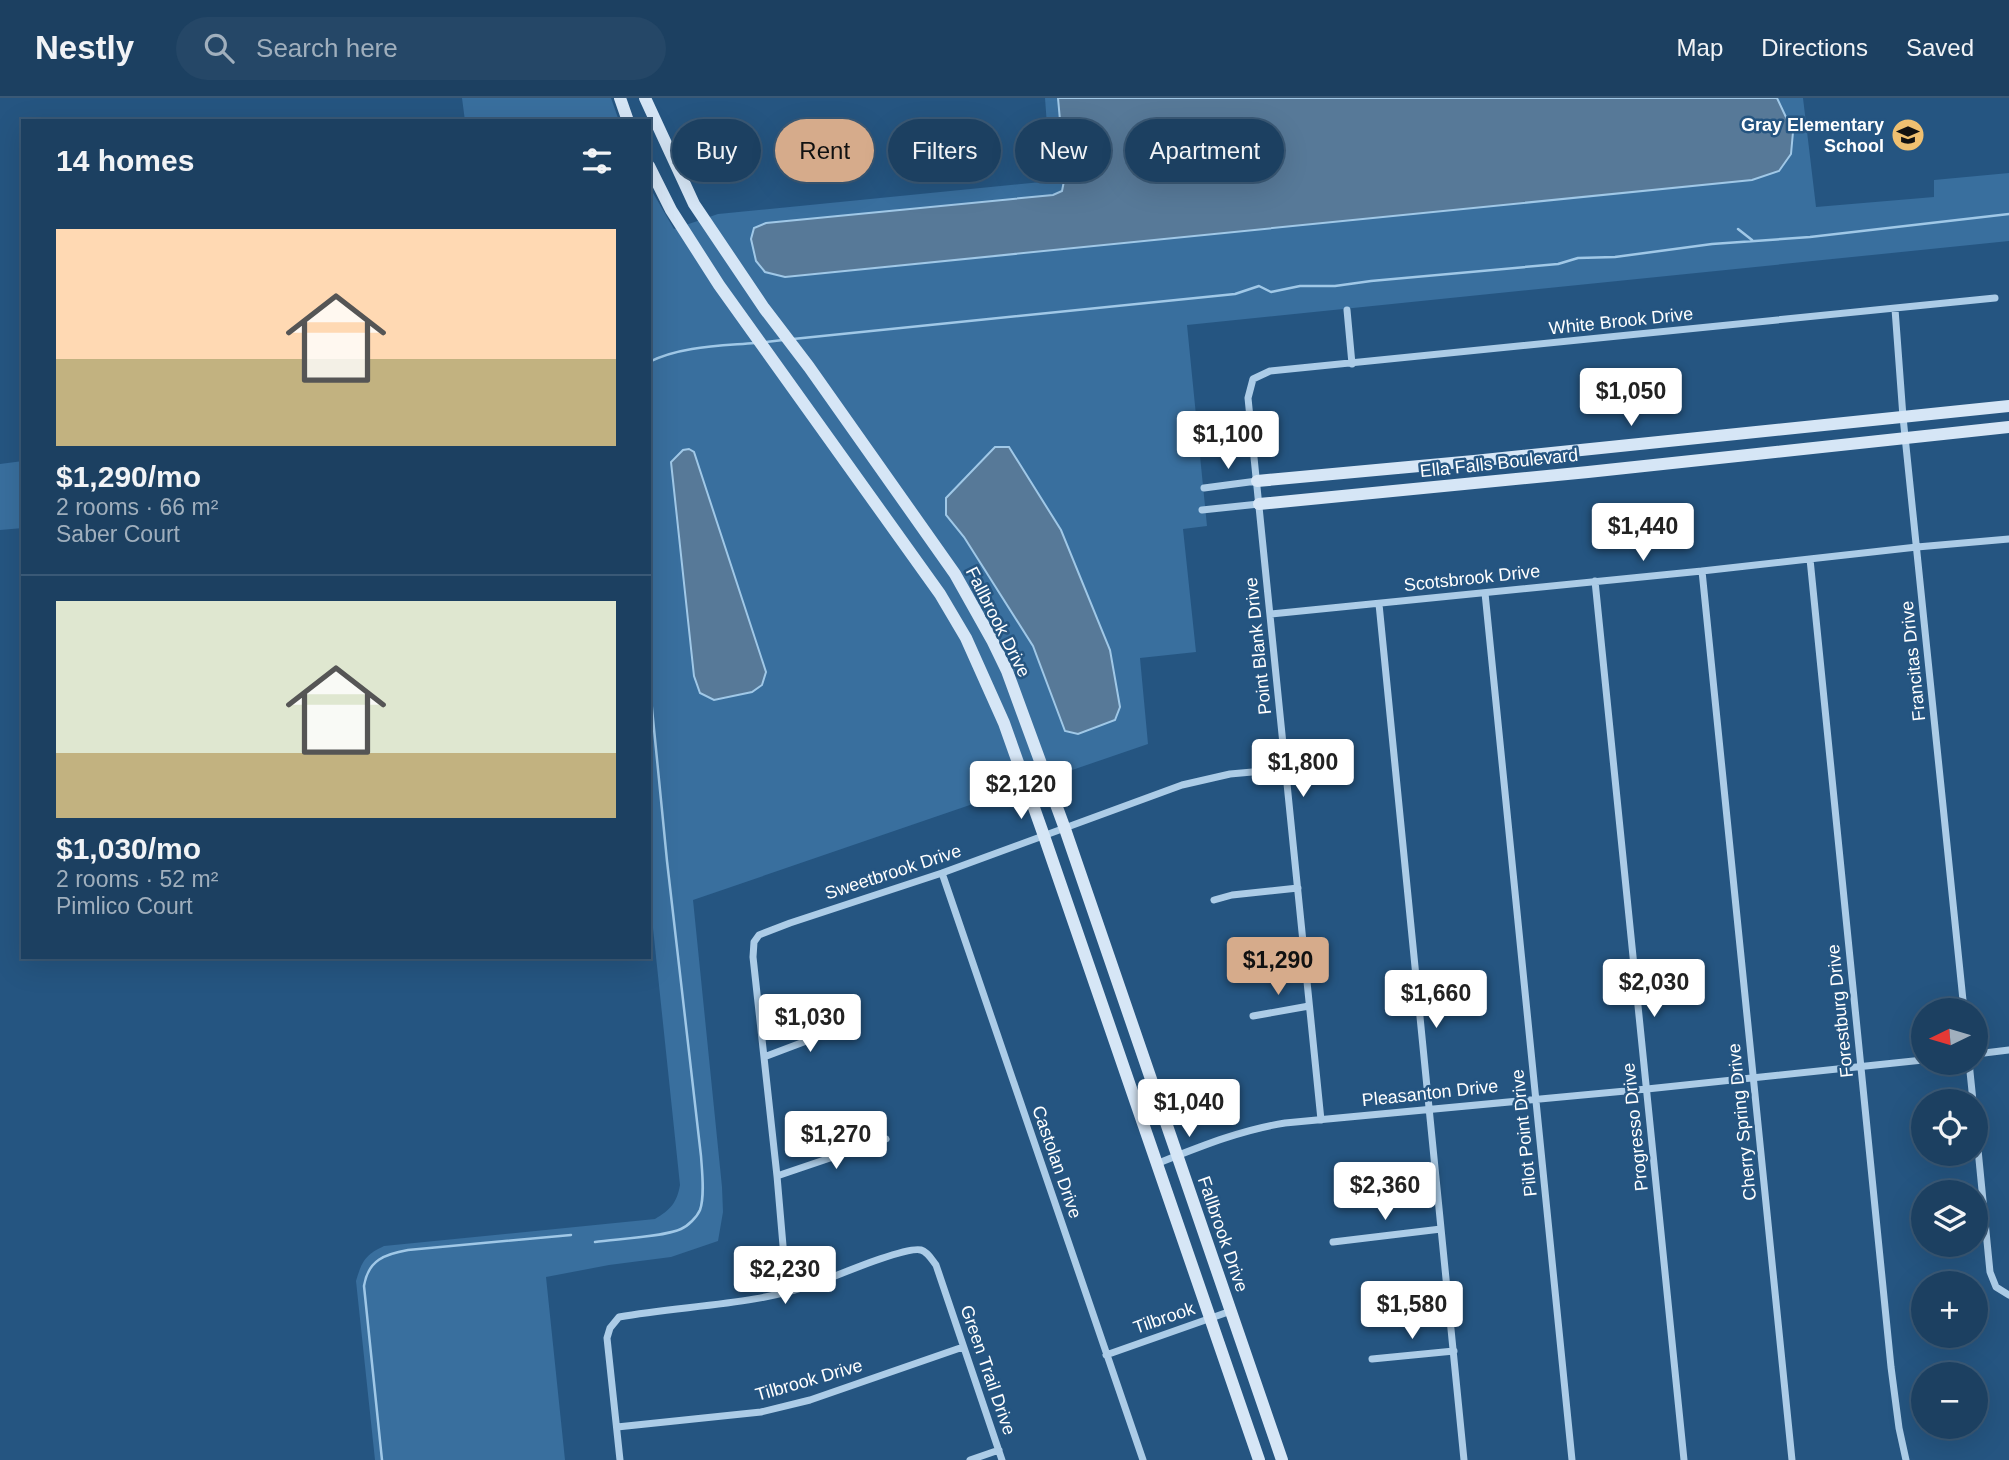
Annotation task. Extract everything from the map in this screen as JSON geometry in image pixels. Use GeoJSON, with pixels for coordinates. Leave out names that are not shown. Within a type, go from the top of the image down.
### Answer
{"type":"FeatureCollection","features":[{"type":"Feature","properties":{"kind":"main road"},"geometry":{"type":"LineString","coordinates":[[620,98],[627,119]]}},
{"type":"Feature","properties":{"kind":"main road","name":"Fallbrook Drive"},"geometry":{"type":"LineString","coordinates":[[645,98],[672,159]]}},
{"type":"Feature","properties":{"kind":"main road","name":"Fallbrook Drive"},"geometry":{"type":"LineString","coordinates":[[651,170],[671,210],[738,312],[932,582],[966,638],[1004,723],[1259,1460]]}},
{"type":"Feature","properties":{"kind":"main road"},"geometry":{"type":"LineString","coordinates":[[662,192],[680,182]]}},
{"type":"Feature","properties":{"kind":"main road","name":"Fallbrook Drive"},"geometry":{"type":"LineString","coordinates":[[683,182],[694,204],[764,308],[809,367],[955,574],[1007,671],[1065,829],[1282,1460]]}},
{"type":"Feature","properties":{"kind":"main road"},"geometry":{"type":"LineString","coordinates":[[753,333],[773,320]]}},
{"type":"Feature","properties":{"kind":"main road","name":"Ella Falls Boulevard"},"geometry":{"type":"LineString","coordinates":[[1257,481],[2009,406]]}},
{"type":"Feature","properties":{"kind":"main road","name":"Ella Falls Boulevard"},"geometry":{"type":"LineString","coordinates":[[1259,504],[2009,427]]}},
{"type":"Feature","properties":{"kind":"main road"},"geometry":{"type":"LineString","coordinates":[[1664,441],[1667,464]]}},
{"type":"Feature","properties":{"kind":"main road"},"geometry":{"type":"LineString","coordinates":[[1474,461],[1476,483]]}},
{"type":"Feature","properties":{"kind":"main road"},"geometry":{"type":"LineString","coordinates":[[966,638],[985,627]]}},
{"type":"Feature","properties":{"kind":"main road"},"geometry":{"type":"LineString","coordinates":[[1092,979],[1114,972]]}},
{"type":"Feature","properties":{"kind":"street","name":"White Brook Drive"},"geometry":{"type":"LineString","coordinates":[[1253,379],[1270,371],[1995,298]]}},
{"type":"Feature","properties":{"kind":"street","name":"Francitas Drive"},"geometry":{"type":"LineString","coordinates":[[1895,309],[1903,416],[1963,998]]}},
{"type":"Feature","properties":{"kind":"street"},"geometry":{"type":"LineString","coordinates":[[1347,310],[1352,364]]}},
{"type":"Feature","properties":{"kind":"street","name":"Point Blank Drive"},"geometry":{"type":"LineString","coordinates":[[1253,379],[1248,398],[1321,1120]]}},
{"type":"Feature","properties":{"kind":"street","name":"Ella Falls Boulevard"},"geometry":{"type":"LineString","coordinates":[[1203,488],[1257,481]]}},
{"type":"Feature","properties":{"kind":"street","name":"Ella Falls Boulevard"},"geometry":{"type":"LineString","coordinates":[[1202,510],[1259,504]]}},
{"type":"Feature","properties":{"kind":"street","name":"Scotsbrook Drive"},"geometry":{"type":"LineString","coordinates":[[1271,614],[2009,539]]}},
{"type":"Feature","properties":{"kind":"street","name":"Forestburg Drive"},"geometry":{"type":"LineString","coordinates":[[1810,558],[1896,1404],[1906,1460]]}},
{"type":"Feature","properties":{"kind":"street","name":"Cherry Spring Drive"},"geometry":{"type":"LineString","coordinates":[[1702,571],[1792,1460]]}},
{"type":"Feature","properties":{"kind":"street","name":"Progresso Drive"},"geometry":{"type":"LineString","coordinates":[[1595,581],[1684,1460]]}},
{"type":"Feature","properties":{"kind":"street","name":"Pilot Point Drive"},"geometry":{"type":"LineString","coordinates":[[1485,593],[1572,1460]]}},
{"type":"Feature","properties":{"kind":"street"},"geometry":{"type":"LineString","coordinates":[[1379,604],[1464,1460]]}},
{"type":"Feature","properties":{"kind":"street","name":"Sweetbrook Drive"},"geometry":{"type":"LineString","coordinates":[[764,1057],[753,957],[754,942],[759,935],[942,873],[1194,782],[1230,774],[1285,769]]}},
{"type":"Feature","properties":{"kind":"street","name":"Castolan Drive"},"geometry":{"type":"LineString","coordinates":[[942,873],[1143,1460]]}},
{"type":"Feature","properties":{"kind":"street"},"geometry":{"type":"LineString","coordinates":[[1214,900],[1232,895],[1298,888]]}},
{"type":"Feature","properties":{"kind":"street"},"geometry":{"type":"LineString","coordinates":[[1253,1016],[1309,1006]]}},
{"type":"Feature","properties":{"kind":"street"},"geometry":{"type":"LineString","coordinates":[[620,1460],[607,1338],[610,1328],[619,1317],[748,1301],[787,1292],[764,1057],[846,1026]]}},
{"type":"Feature","properties":{"kind":"street"},"geometry":{"type":"LineString","coordinates":[[1988,1053],[2009,1051]]}},
{"type":"Feature","properties":{"kind":"street","name":"Pleasanton Drive"},"geometry":{"type":"LineString","coordinates":[[1156,1164],[1227,1136],[1260,1127],[1911,1061]]}},
{"type":"Feature","properties":{"kind":"street"},"geometry":{"type":"LineString","coordinates":[[777,1176],[887,1139]]}},
{"type":"Feature","properties":{"kind":"street"},"geometry":{"type":"LineString","coordinates":[[1980,1166],[1990,1272],[1996,1287],[2009,1295]]}},
{"type":"Feature","properties":{"kind":"street"},"geometry":{"type":"LineString","coordinates":[[1333,1242],[1441,1229]]}},
{"type":"Feature","properties":{"kind":"street","name":"Green Trail Drive"},"geometry":{"type":"LineString","coordinates":[[787,1292],[907,1251],[921,1250],[929,1255],[936,1265],[1002,1460]]}},
{"type":"Feature","properties":{"kind":"street","name":"Tilbrook"},"geometry":{"type":"LineString","coordinates":[[1107,1354],[1231,1311]]}},
{"type":"Feature","properties":{"kind":"street","name":"Tilbrook Drive"},"geometry":{"type":"LineString","coordinates":[[617,1427],[761,1412],[810,1400],[963,1346]]}},
{"type":"Feature","properties":{"kind":"street"},"geometry":{"type":"LineString","coordinates":[[1372,1359],[1454,1351]]}},
{"type":"Feature","properties":{"kind":"street"},"geometry":{"type":"LineString","coordinates":[[970,1460],[999,1450]]}},
{"type":"Feature","properties":{"kind":"shaded area"},"geometry":{"type":"Polygon","coordinates":[[[462,98],[611,98],[618,119],[465,119],[462,98]]]}},
{"type":"Feature","properties":{"kind":"shaded area"},"geometry":{"type":"Polygon","coordinates":[[[1045,98],[1803,98],[1816,207],[1934,197],[1934,180],[2009,173],[2009,241],[1187,325],[1207,526],[1183,529],[1196,652],[1140,658],[1148,744],[693,900],[722,1187],[723,1212],[718,1241],[671,1257],[546,1277],[565,1460],[375,1460],[356,1281],[362,1264],[372,1252],[384,1246],[655,1219],[672,1205],[679,1191],[651,909],[651,189],[674,229],[718,214],[1041,182],[1111,182],[1111,119],[1047,119],[1045,98]]]}},
{"type":"Feature","properties":{"kind":"shaded area"},"geometry":{"type":"Polygon","coordinates":[[[1058,98],[1777,98],[1793,132],[1791,154],[1779,171],[1752,180],[785,277],[765,272],[756,261],[751,239],[754,228],[766,223],[1053,195],[1062,191],[1064,182],[1111,182],[1111,119],[1060,119],[1058,98]]]}},
{"type":"Feature","properties":{"kind":"shaded area"},"geometry":{"type":"Polygon","coordinates":[[[995,447],[1009,447],[1061,530],[1110,650],[1120,707],[1115,720],[1078,734],[1065,731],[1033,646],[964,537],[946,515],[946,498],[995,447]]]}},
{"type":"Feature","properties":{"kind":"shaded area"},"geometry":{"type":"Polygon","coordinates":[[[683,450],[694,452],[766,672],[762,685],[752,692],[714,700],[700,693],[694,676],[671,462],[683,450]]]}},
{"type":"Feature","properties":{"kind":"shaded area"},"geometry":{"type":"Polygon","coordinates":[[[21,461],[21,528],[0,530],[0,464],[21,461]]]}},
{"type":"Feature","properties":{"kind":"waterway"},"geometry":{"type":"LineString","coordinates":[[793,339],[1235,294],[1259,286],[1271,292],[1300,286],[1335,286],[2009,214]]}},
{"type":"Feature","properties":{"kind":"waterway"},"geometry":{"type":"LineString","coordinates":[[1738,229],[1752,240]]}},
{"type":"Feature","properties":{"kind":"waterway"},"geometry":{"type":"LineString","coordinates":[[766,342],[783,340]]}},
{"type":"Feature","properties":{"kind":"waterway"},"geometry":{"type":"LineString","coordinates":[[651,361],[687,350],[755,343]]}},
{"type":"Feature","properties":{"kind":"waterway"},"geometry":{"type":"LineString","coordinates":[[595,1242],[652,1236],[681,1229],[697,1216],[702,1198],[701,1156],[651,698]]}},
{"type":"Feature","properties":{"kind":"waterway"},"geometry":{"type":"LineString","coordinates":[[382,1460],[364,1286],[374,1264],[385,1256],[408,1250],[571,1235]]}},
{"type":"Feature","properties":{"kind":"place","name":"Gray Elementary School"},"geometry":{"type":"Point","coordinates":[1908,135]}}]}
